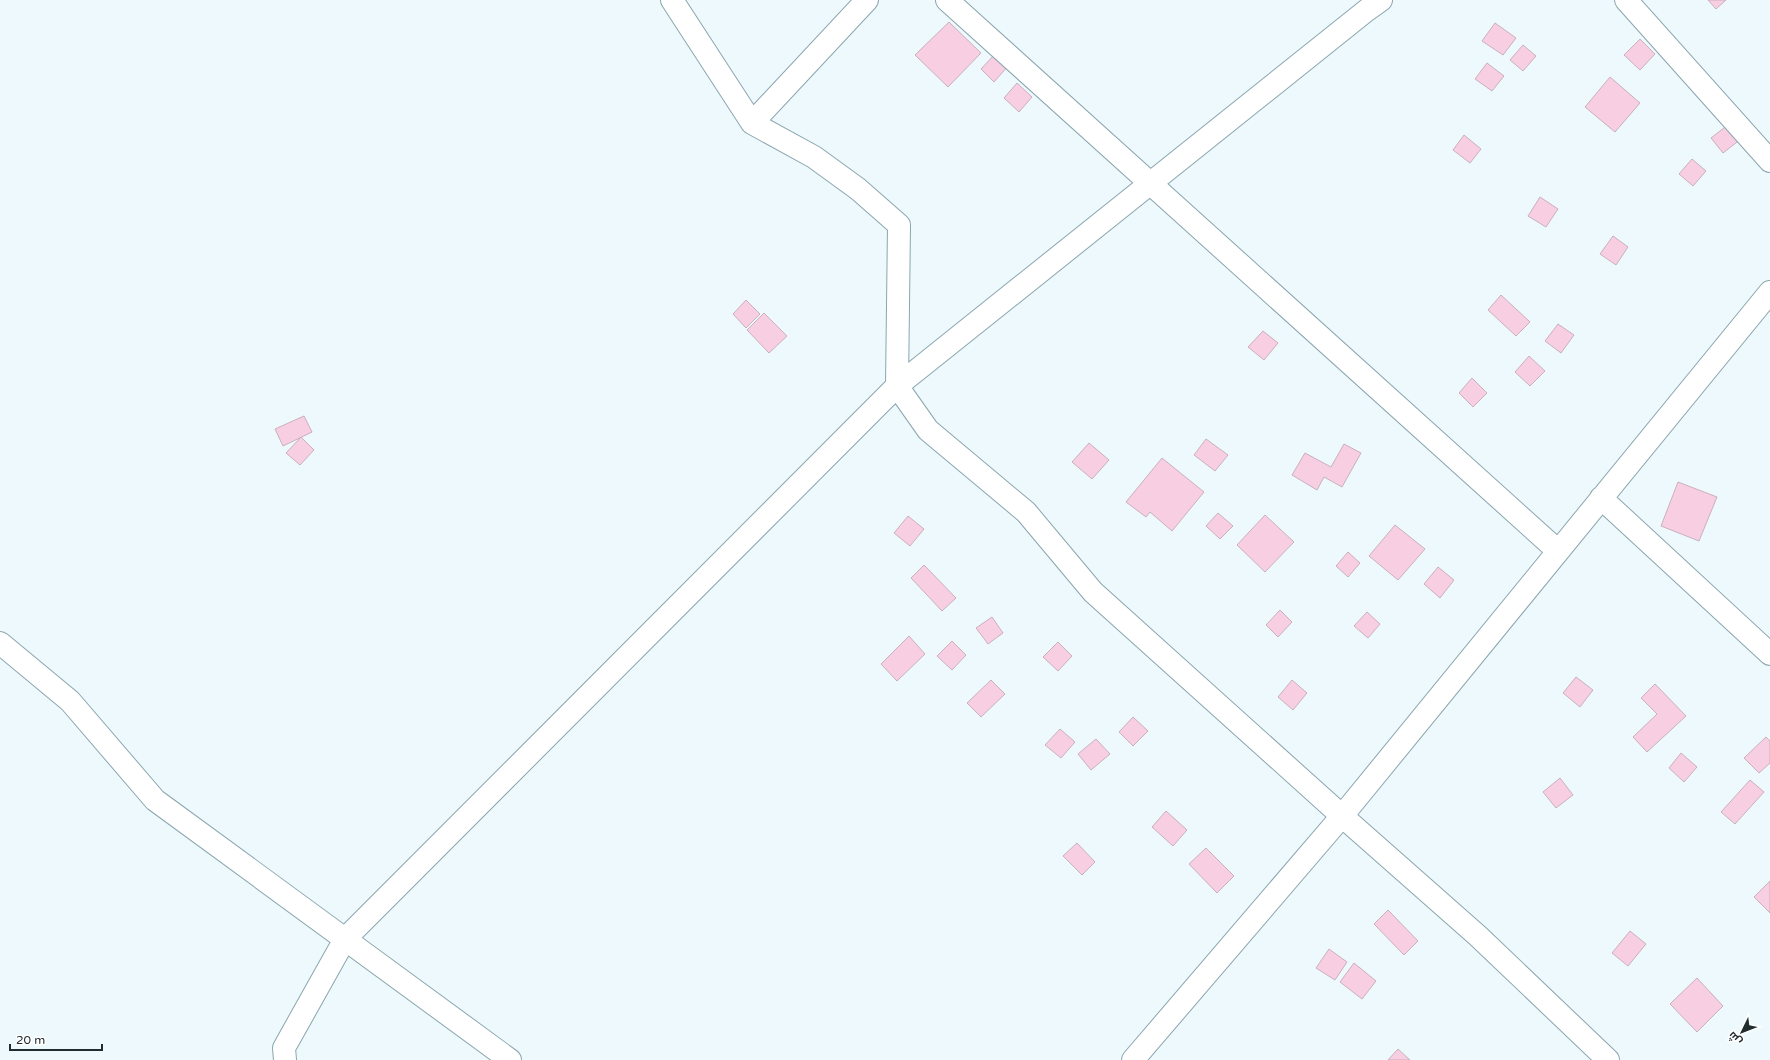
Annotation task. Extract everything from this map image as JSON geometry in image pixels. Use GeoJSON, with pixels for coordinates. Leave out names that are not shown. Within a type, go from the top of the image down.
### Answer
{"type":"FeatureCollection","features":[{"type":"Feature","properties":{"kind":"street"},"geometry":{"type":"LineString","coordinates":[[672,0],[752,123],[814,157],[858,189],[899,225],[897,386],[928,430],[1026,512],[1093,592],[1478,936],[1608,1060]]}},
{"type":"Feature","properties":{"kind":"street"},"geometry":{"type":"LineString","coordinates":[[752,123],[867,0]]}},
{"type":"Feature","properties":{"kind":"street"},"geometry":{"type":"LineString","coordinates":[[947,0],[1558,551]]}},
{"type":"Feature","properties":{"kind":"street"},"geometry":{"type":"LineString","coordinates":[[285,1060],[284,1048],[346,938],[897,386],[1381,0]]}},
{"type":"Feature","properties":{"kind":"street"},"geometry":{"type":"LineString","coordinates":[[1626,0],[1770,161]]}},
{"type":"Feature","properties":{"kind":"street"},"geometry":{"type":"LineString","coordinates":[[1133,1060],[1342,816],[1770,292]]}},
{"type":"Feature","properties":{"kind":"street"},"geometry":{"type":"LineString","coordinates":[[1601,498],[1770,654]]}},
{"type":"Feature","properties":{"kind":"street"},"geometry":{"type":"LineString","coordinates":[[0,642],[70,701],[154,800],[346,938],[510,1060]]}},
{"type":"Feature","properties":{"kind":"building"},"geometry":{"type":"Polygon","coordinates":[[[1708,0],[1726,0],[1716,9],[1708,0]]]}},
{"type":"Feature","properties":{"kind":"building"},"geometry":{"type":"Polygon","coordinates":[[[949,22],[981,53],[948,87],[915,55],[949,22]]]}},
{"type":"Feature","properties":{"kind":"building"},"geometry":{"type":"Polygon","coordinates":[[[1495,23],[1516,38],[1503,55],[1482,41],[1495,23]]]}},
{"type":"Feature","properties":{"kind":"building"},"geometry":{"type":"Polygon","coordinates":[[[1640,39],[1655,54],[1640,70],[1624,55],[1640,39]]]}},
{"type":"Feature","properties":{"kind":"building"},"geometry":{"type":"Polygon","coordinates":[[[1523,45],[1536,56],[1523,71],[1510,60],[1523,45]]]}},
{"type":"Feature","properties":{"kind":"building"},"geometry":{"type":"Polygon","coordinates":[[[995,54],[1008,66],[994,82],[981,69],[995,54]]]}},
{"type":"Feature","properties":{"kind":"building"},"geometry":{"type":"Polygon","coordinates":[[[1487,63],[1504,76],[1492,91],[1475,79],[1487,63]]]}},
{"type":"Feature","properties":{"kind":"building"},"geometry":{"type":"Polygon","coordinates":[[[1610,77],[1640,103],[1615,132],[1585,107],[1610,77]]]}},
{"type":"Feature","properties":{"kind":"building"},"geometry":{"type":"Polygon","coordinates":[[[1017,83],[1032,97],[1019,112],[1004,98],[1017,83]]]}},
{"type":"Feature","properties":{"kind":"building"},"geometry":{"type":"Polygon","coordinates":[[[1729,124],[1741,139],[1723,153],[1711,138],[1729,124]]]}},
{"type":"Feature","properties":{"kind":"building"},"geometry":{"type":"Polygon","coordinates":[[[1464,135],[1481,149],[1470,163],[1453,150],[1464,135]]]}},
{"type":"Feature","properties":{"kind":"building"},"geometry":{"type":"Polygon","coordinates":[[[1692,159],[1706,171],[1693,186],[1679,174],[1692,159]]]}},
{"type":"Feature","properties":{"kind":"building"},"geometry":{"type":"Polygon","coordinates":[[[1540,197],[1558,209],[1546,227],[1528,216],[1540,197]]]}},
{"type":"Feature","properties":{"kind":"building"},"geometry":{"type":"Polygon","coordinates":[[[1613,236],[1628,247],[1616,265],[1600,254],[1613,236]]]}},
{"type":"Feature","properties":{"kind":"building"},"geometry":{"type":"Polygon","coordinates":[[[1501,295],[1530,322],[1516,336],[1488,310],[1501,295]]]}},
{"type":"Feature","properties":{"kind":"building"},"geometry":{"type":"Polygon","coordinates":[[[746,300],[760,314],[746,328],[733,314],[746,300]]]}},
{"type":"Feature","properties":{"kind":"building"},"geometry":{"type":"Polygon","coordinates":[[[764,313],[787,336],[769,353],[747,330],[764,313]]]}},
{"type":"Feature","properties":{"kind":"building"},"geometry":{"type":"Polygon","coordinates":[[[1558,324],[1574,335],[1561,353],[1545,341],[1558,324]]]}},
{"type":"Feature","properties":{"kind":"building"},"geometry":{"type":"Polygon","coordinates":[[[1263,331],[1278,343],[1264,360],[1248,347],[1263,331]]]}},
{"type":"Feature","properties":{"kind":"building"},"geometry":{"type":"Polygon","coordinates":[[[1529,356],[1545,371],[1530,386],[1515,372],[1529,356]]]}},
{"type":"Feature","properties":{"kind":"building"},"geometry":{"type":"Polygon","coordinates":[[[1472,378],[1487,393],[1473,407],[1459,393],[1472,378]]]}},
{"type":"Feature","properties":{"kind":"building"},"geometry":{"type":"Polygon","coordinates":[[[304,416],[312,432],[283,446],[275,429],[304,416]]]}},
{"type":"Feature","properties":{"kind":"building"},"geometry":{"type":"Polygon","coordinates":[[[301,437],[314,450],[300,465],[286,453],[301,437]]]}},
{"type":"Feature","properties":{"kind":"building"},"geometry":{"type":"Polygon","coordinates":[[[1206,439],[1228,455],[1215,471],[1194,455],[1206,439]]]}},
{"type":"Feature","properties":{"kind":"building"},"geometry":{"type":"Polygon","coordinates":[[[1089,443],[1109,460],[1092,479],[1072,462],[1089,443]]]}},
{"type":"Feature","properties":{"kind":"building"},"geometry":{"type":"Polygon","coordinates":[[[1344,444],[1361,453],[1342,487],[1324,477],[1317,490],[1292,475],[1305,453],[1331,467],[1344,444]]]}},
{"type":"Feature","properties":{"kind":"building"},"geometry":{"type":"Polygon","coordinates":[[[1162,458],[1204,492],[1172,531],[1150,512],[1146,517],[1126,502],[1162,458]]]}},
{"type":"Feature","properties":{"kind":"building"},"geometry":{"type":"Polygon","coordinates":[[[1678,482],[1717,497],[1699,541],[1661,526],[1678,482]]]}},
{"type":"Feature","properties":{"kind":"building"},"geometry":{"type":"Polygon","coordinates":[[[1218,513],[1233,526],[1220,539],[1206,526],[1218,513]]]}},
{"type":"Feature","properties":{"kind":"building"},"geometry":{"type":"Polygon","coordinates":[[[1265,515],[1294,542],[1265,572],[1237,545],[1265,515]]]}},
{"type":"Feature","properties":{"kind":"building"},"geometry":{"type":"Polygon","coordinates":[[[908,516],[924,529],[910,546],[894,533],[908,516]]]}},
{"type":"Feature","properties":{"kind":"building"},"geometry":{"type":"Polygon","coordinates":[[[1395,525],[1425,549],[1398,580],[1369,556],[1395,525]]]}},
{"type":"Feature","properties":{"kind":"building"},"geometry":{"type":"Polygon","coordinates":[[[1348,552],[1360,563],[1348,577],[1336,566],[1348,552]]]}},
{"type":"Feature","properties":{"kind":"building"},"geometry":{"type":"Polygon","coordinates":[[[924,565],[956,598],[942,611],[911,578],[924,565]]]}},
{"type":"Feature","properties":{"kind":"building"},"geometry":{"type":"Polygon","coordinates":[[[1438,567],[1454,580],[1440,598],[1424,584],[1438,567]]]}},
{"type":"Feature","properties":{"kind":"building"},"geometry":{"type":"Polygon","coordinates":[[[1280,610],[1292,622],[1278,637],[1266,625],[1280,610]]]}},
{"type":"Feature","properties":{"kind":"building"},"geometry":{"type":"Polygon","coordinates":[[[1367,612],[1380,624],[1368,638],[1354,626],[1367,612]]]}},
{"type":"Feature","properties":{"kind":"building"},"geometry":{"type":"Polygon","coordinates":[[[992,617],[1003,633],[988,644],[976,628],[992,617]]]}},
{"type":"Feature","properties":{"kind":"building"},"geometry":{"type":"Polygon","coordinates":[[[909,636],[925,654],[897,681],[881,664],[909,636]]]}},
{"type":"Feature","properties":{"kind":"building"},"geometry":{"type":"Polygon","coordinates":[[[952,641],[966,655],[952,670],[937,656],[952,641]]]}},
{"type":"Feature","properties":{"kind":"building"},"geometry":{"type":"Polygon","coordinates":[[[1058,642],[1072,656],[1058,671],[1043,657],[1058,642]]]}},
{"type":"Feature","properties":{"kind":"building"},"geometry":{"type":"Polygon","coordinates":[[[1576,677],[1593,690],[1580,707],[1563,693],[1576,677]]]}},
{"type":"Feature","properties":{"kind":"building"},"geometry":{"type":"Polygon","coordinates":[[[991,680],[1005,694],[981,717],[967,703],[991,680]]]}},
{"type":"Feature","properties":{"kind":"building"},"geometry":{"type":"Polygon","coordinates":[[[1292,680],[1307,693],[1293,710],[1278,697],[1292,680]]]}},
{"type":"Feature","properties":{"kind":"building"},"geometry":{"type":"Polygon","coordinates":[[[1655,684],[1686,716],[1647,752],[1633,737],[1657,714],[1641,698],[1655,684]]]}},
{"type":"Feature","properties":{"kind":"building"},"geometry":{"type":"Polygon","coordinates":[[[1133,717],[1148,731],[1133,746],[1119,732],[1133,717]]]}},
{"type":"Feature","properties":{"kind":"building"},"geometry":{"type":"Polygon","coordinates":[[[1060,729],[1075,742],[1061,758],[1045,745],[1060,729]]]}},
{"type":"Feature","properties":{"kind":"building"},"geometry":{"type":"Polygon","coordinates":[[[1766,737],[1770,741],[1770,763],[1759,773],[1744,758],[1766,737]]]}},
{"type":"Feature","properties":{"kind":"building"},"geometry":{"type":"Polygon","coordinates":[[[1096,739],[1110,754],[1091,770],[1078,754],[1096,739]]]}},
{"type":"Feature","properties":{"kind":"building"},"geometry":{"type":"Polygon","coordinates":[[[1681,753],[1697,767],[1684,782],[1669,768],[1681,753]]]}},
{"type":"Feature","properties":{"kind":"building"},"geometry":{"type":"Polygon","coordinates":[[[1560,778],[1573,795],[1556,808],[1543,792],[1560,778]]]}},
{"type":"Feature","properties":{"kind":"building"},"geometry":{"type":"Polygon","coordinates":[[[1750,780],[1764,792],[1735,824],[1721,812],[1750,780]]]}},
{"type":"Feature","properties":{"kind":"building"},"geometry":{"type":"Polygon","coordinates":[[[1166,811],[1187,830],[1173,846],[1152,827],[1166,811]]]}},
{"type":"Feature","properties":{"kind":"building"},"geometry":{"type":"Polygon","coordinates":[[[1077,843],[1095,862],[1082,875],[1063,856],[1077,843]]]}},
{"type":"Feature","properties":{"kind":"building"},"geometry":{"type":"Polygon","coordinates":[[[1206,848],[1234,876],[1217,893],[1189,864],[1206,848]]]}},
{"type":"Feature","properties":{"kind":"building"},"geometry":{"type":"Polygon","coordinates":[[[1770,881],[1770,913],[1754,897],[1770,881]]]}},
{"type":"Feature","properties":{"kind":"building"},"geometry":{"type":"Polygon","coordinates":[[[1388,910],[1418,941],[1404,955],[1374,924],[1388,910]]]}},
{"type":"Feature","properties":{"kind":"building"},"geometry":{"type":"Polygon","coordinates":[[[1630,931],[1646,944],[1628,966],[1612,953],[1630,931]]]}},
{"type":"Feature","properties":{"kind":"building"},"geometry":{"type":"Polygon","coordinates":[[[1329,949],[1347,962],[1335,980],[1316,968],[1329,949]]]}},
{"type":"Feature","properties":{"kind":"building"},"geometry":{"type":"Polygon","coordinates":[[[1354,963],[1376,981],[1362,999],[1340,982],[1354,963]]]}},
{"type":"Feature","properties":{"kind":"building"},"geometry":{"type":"Polygon","coordinates":[[[1697,978],[1723,1006],[1697,1032],[1670,1004],[1697,978]]]}},
{"type":"Feature","properties":{"kind":"building"},"geometry":{"type":"Polygon","coordinates":[[[1398,1049],[1410,1060],[1388,1060],[1398,1049]]]}}]}
